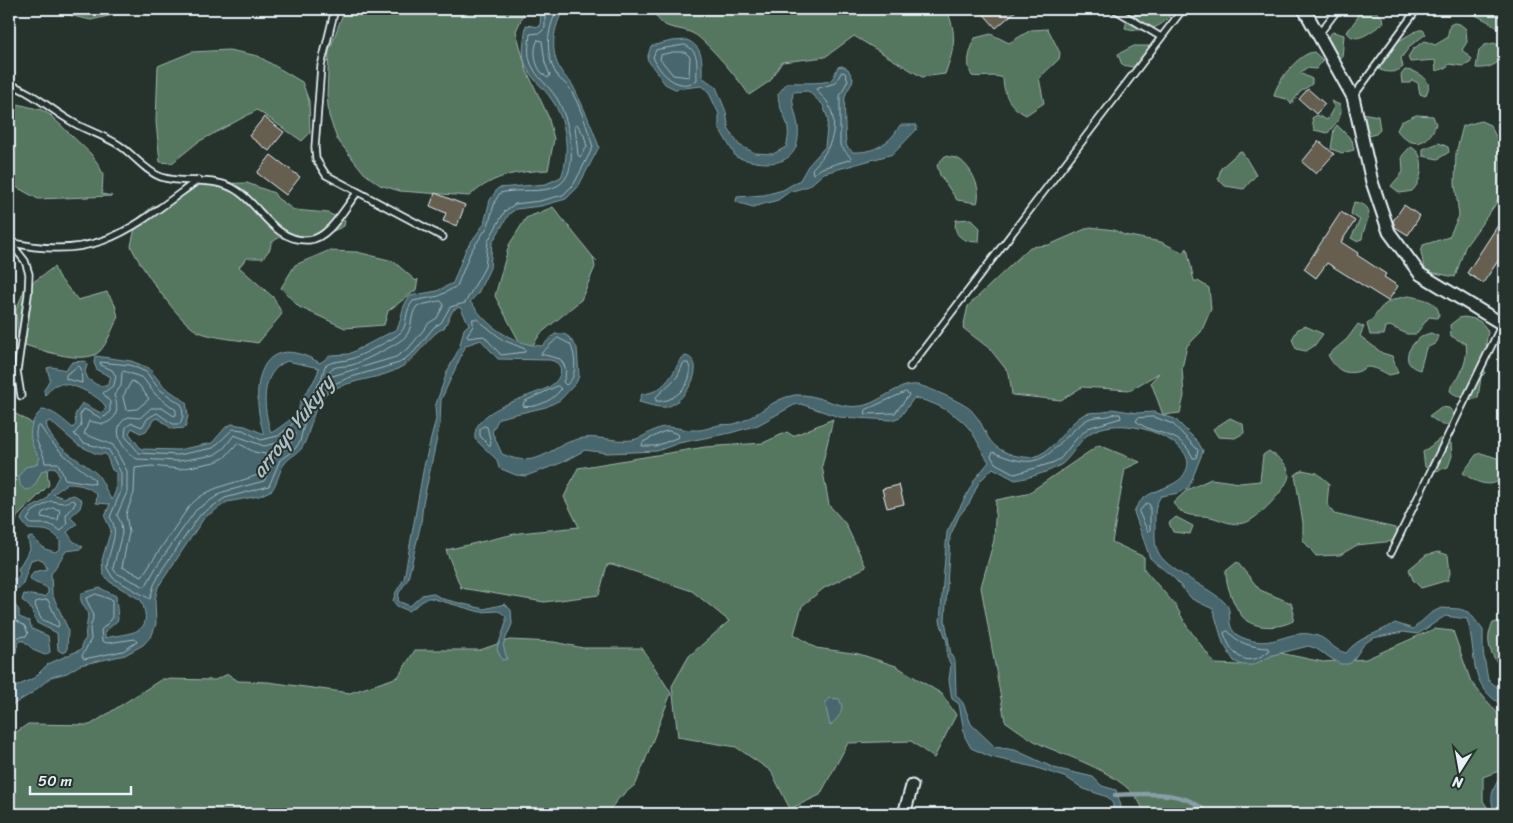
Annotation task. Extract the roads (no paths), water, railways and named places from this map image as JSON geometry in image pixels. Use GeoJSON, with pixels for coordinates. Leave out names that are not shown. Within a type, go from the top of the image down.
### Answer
{"type":"FeatureCollection","features":[{"type":"Feature","properties":{"kind":"street"},"geometry":{"type":"LineString","coordinates":[[1304,9],[1352,97],[1372,182],[1388,232],[1420,274],[1503,325]]}},
{"type":"Feature","properties":{"kind":"street"},"geometry":{"type":"LineString","coordinates":[[904,814],[912,786]]}},
{"type":"Feature","properties":{"kind":"lane"},"geometry":{"type":"LineString","coordinates":[[335,9],[321,66],[316,159],[326,175],[443,237]]}},
{"type":"Feature","properties":{"kind":"lane"},"geometry":{"type":"LineString","coordinates":[[1114,9],[1161,37]]}},
{"type":"Feature","properties":{"kind":"lane"},"geometry":{"type":"LineString","coordinates":[[910,367],[1183,9]]}},
{"type":"Feature","properties":{"kind":"lane"},"geometry":{"type":"LineString","coordinates":[[1319,34],[1338,9]]}},
{"type":"Feature","properties":{"kind":"lane"},"geometry":{"type":"LineString","coordinates":[[1352,97],[1417,9]]}},
{"type":"Feature","properties":{"kind":"lane"},"geometry":{"type":"LineString","coordinates":[[9,84],[48,105],[72,122],[118,145],[141,164],[162,177],[198,180],[227,186],[239,192],[277,231],[295,238],[309,240],[318,237],[328,229],[357,193]]}},
{"type":"Feature","properties":{"kind":"lane"},"geometry":{"type":"LineString","coordinates":[[10,242],[58,248],[83,248],[100,243],[143,221],[198,180]]}},
{"type":"Feature","properties":{"kind":"lane"},"geometry":{"type":"LineString","coordinates":[[10,242],[25,262],[29,274],[28,295],[17,371],[21,396]]}},
{"type":"Feature","properties":{"kind":"lane"},"geometry":{"type":"LineString","coordinates":[[1391,553],[1503,325]]}},
{"type":"Feature","properties":{"kind":"water","name":"arroyo Yukyry"},"geometry":{"type":"Polygon","coordinates":[[[541,9],[564,9],[555,32],[555,56],[561,71],[572,84],[577,94],[599,147],[578,187],[566,199],[541,206],[516,209],[509,214],[492,243],[490,268],[478,293],[470,302],[486,321],[500,332],[516,340],[542,346],[555,334],[564,334],[569,337],[577,348],[579,376],[576,383],[560,400],[546,407],[499,418],[492,432],[502,454],[516,459],[527,460],[537,458],[563,445],[584,438],[632,440],[663,427],[697,430],[734,424],[750,418],[779,400],[795,395],[812,396],[844,406],[861,406],[910,385],[928,388],[967,407],[977,417],[991,442],[996,447],[1013,455],[1023,457],[1036,456],[1046,451],[1083,415],[1105,412],[1112,409],[1137,413],[1154,412],[1175,419],[1198,442],[1203,451],[1189,487],[1179,493],[1161,496],[1157,503],[1155,532],[1157,551],[1173,568],[1220,598],[1226,604],[1230,625],[1236,633],[1253,641],[1263,642],[1298,634],[1308,634],[1322,637],[1346,653],[1363,639],[1395,623],[1413,629],[1431,613],[1441,608],[1459,609],[1469,612],[1483,630],[1483,651],[1488,680],[1504,692],[1504,706],[1492,698],[1478,678],[1467,619],[1445,616],[1418,634],[1403,632],[1373,638],[1364,644],[1352,662],[1348,664],[1340,664],[1315,648],[1308,646],[1273,655],[1253,665],[1242,665],[1234,661],[1223,643],[1213,609],[1192,599],[1174,578],[1150,558],[1134,512],[1138,504],[1152,493],[1182,478],[1188,464],[1185,454],[1168,439],[1146,430],[1123,426],[1111,426],[1100,429],[1086,436],[1062,464],[1051,470],[1015,480],[993,468],[979,482],[970,502],[959,516],[950,536],[945,620],[951,655],[955,661],[956,695],[963,703],[971,724],[995,747],[1015,750],[1054,768],[1093,777],[1102,786],[1116,790],[1121,806],[1120,814],[1113,814],[1113,804],[1108,797],[1084,789],[1067,778],[1034,767],[991,757],[971,748],[965,737],[959,704],[952,699],[949,680],[951,665],[947,657],[947,642],[940,621],[947,532],[975,479],[989,462],[970,429],[961,420],[935,404],[914,398],[900,417],[892,420],[839,417],[801,404],[794,405],[758,425],[730,433],[679,443],[657,451],[607,453],[585,450],[561,463],[526,476],[516,475],[499,468],[497,460],[475,439],[476,429],[491,412],[549,387],[557,380],[560,368],[559,365],[550,360],[498,359],[481,340],[466,345],[441,400],[440,424],[423,503],[421,523],[408,579],[399,593],[398,601],[410,606],[422,595],[432,593],[443,599],[484,609],[505,604],[511,610],[512,624],[503,645],[507,659],[502,660],[497,649],[506,623],[506,617],[502,613],[498,611],[480,612],[431,598],[427,598],[409,611],[397,606],[393,601],[404,579],[424,466],[436,419],[435,407],[447,372],[459,349],[464,329],[469,324],[460,307],[453,310],[444,328],[434,335],[403,366],[386,374],[339,387],[324,395],[316,408],[302,447],[287,460],[272,490],[259,496],[227,502],[204,518],[158,587],[155,600],[156,624],[152,635],[143,645],[125,655],[80,665],[67,673],[51,677],[32,693],[9,707],[9,690],[34,678],[48,664],[82,649],[82,644],[86,638],[88,618],[81,601],[82,593],[100,588],[116,596],[118,620],[105,632],[105,638],[138,630],[143,626],[145,620],[145,612],[141,600],[110,582],[103,574],[102,560],[111,530],[105,517],[110,504],[96,503],[97,495],[91,489],[79,485],[67,484],[53,494],[63,498],[74,495],[82,500],[80,508],[70,517],[77,524],[67,532],[73,541],[83,547],[66,551],[51,574],[52,594],[68,629],[67,651],[63,653],[58,650],[57,633],[37,623],[30,607],[22,600],[24,594],[44,597],[48,593],[48,589],[30,578],[33,572],[47,569],[44,561],[38,558],[31,560],[22,586],[16,589],[9,586],[9,559],[12,579],[17,579],[20,574],[18,569],[30,549],[28,538],[32,537],[45,549],[55,552],[60,549],[60,540],[52,533],[46,530],[28,529],[21,520],[25,512],[45,500],[59,476],[55,467],[42,471],[36,483],[29,490],[25,490],[20,485],[19,476],[25,467],[36,465],[40,458],[31,440],[30,434],[33,421],[42,410],[46,410],[59,416],[73,428],[76,424],[75,415],[82,403],[101,413],[106,408],[93,395],[65,384],[55,385],[45,395],[44,390],[50,379],[47,368],[52,367],[66,370],[72,362],[85,361],[87,365],[85,372],[88,379],[97,385],[107,386],[111,377],[97,370],[94,363],[95,356],[131,361],[149,368],[163,386],[186,402],[188,416],[185,428],[172,429],[158,418],[154,419],[146,431],[140,433],[132,428],[129,433],[141,449],[178,450],[212,443],[226,427],[232,424],[245,426],[264,434],[258,399],[259,382],[263,368],[271,358],[283,353],[299,354],[320,363],[331,355],[349,354],[397,329],[410,296],[437,291],[453,283],[466,249],[484,224],[490,200],[498,188],[546,184],[561,177],[566,158],[566,137],[561,117],[549,95],[530,74],[524,59],[523,49],[526,25],[540,27],[541,9]],[[287,361],[278,367],[268,382],[265,402],[271,433],[297,414],[302,398],[316,378],[319,368],[287,361]],[[50,421],[46,423],[53,439],[59,446],[97,474],[112,500],[116,490],[116,472],[112,470],[106,454],[97,454],[78,445],[50,421]]]}},
{"type":"Feature","properties":{"kind":"water"},"geometry":{"type":"Polygon","coordinates":[[[687,40],[693,43],[699,51],[702,60],[702,77],[716,87],[726,112],[729,130],[739,145],[755,153],[773,154],[786,147],[788,131],[778,94],[787,83],[829,81],[833,78],[838,67],[842,66],[848,69],[853,79],[845,97],[847,147],[853,152],[868,151],[887,142],[900,125],[916,125],[917,129],[893,154],[824,173],[809,186],[789,192],[778,200],[753,207],[736,202],[737,197],[764,195],[783,190],[800,180],[808,166],[825,147],[828,119],[823,105],[808,91],[793,92],[798,140],[794,150],[788,157],[770,163],[736,157],[719,128],[719,114],[708,91],[701,86],[675,89],[665,84],[647,59],[651,46],[687,40]]]}},
{"type":"Feature","properties":{"kind":"water"},"geometry":{"type":"Polygon","coordinates":[[[686,356],[692,360],[695,366],[695,374],[680,399],[666,407],[639,402],[642,394],[661,387],[674,371],[681,358],[686,356]]]}},
{"type":"Feature","properties":{"kind":"water"},"geometry":{"type":"Polygon","coordinates":[[[9,598],[19,610],[19,617],[29,621],[32,629],[48,636],[50,652],[45,655],[35,651],[24,641],[20,641],[9,673],[9,598]]]}},
{"type":"Feature","properties":{"kind":"water"},"geometry":{"type":"Polygon","coordinates":[[[829,698],[839,699],[842,707],[842,710],[830,726],[825,703],[829,698]]]}},
{"type":"Feature","properties":{"kind":"water"},"geometry":{"type":"Polygon","coordinates":[[[1498,781],[1504,781],[1501,795],[1504,803],[1504,814],[1497,814],[1492,802],[1492,793],[1498,781]]]}},
{"type":"Feature","properties":{"kind":"waterway"},"geometry":{"type":"LineString","coordinates":[[1115,795],[1152,794],[1177,797],[1189,800],[1207,814]]}}]}
